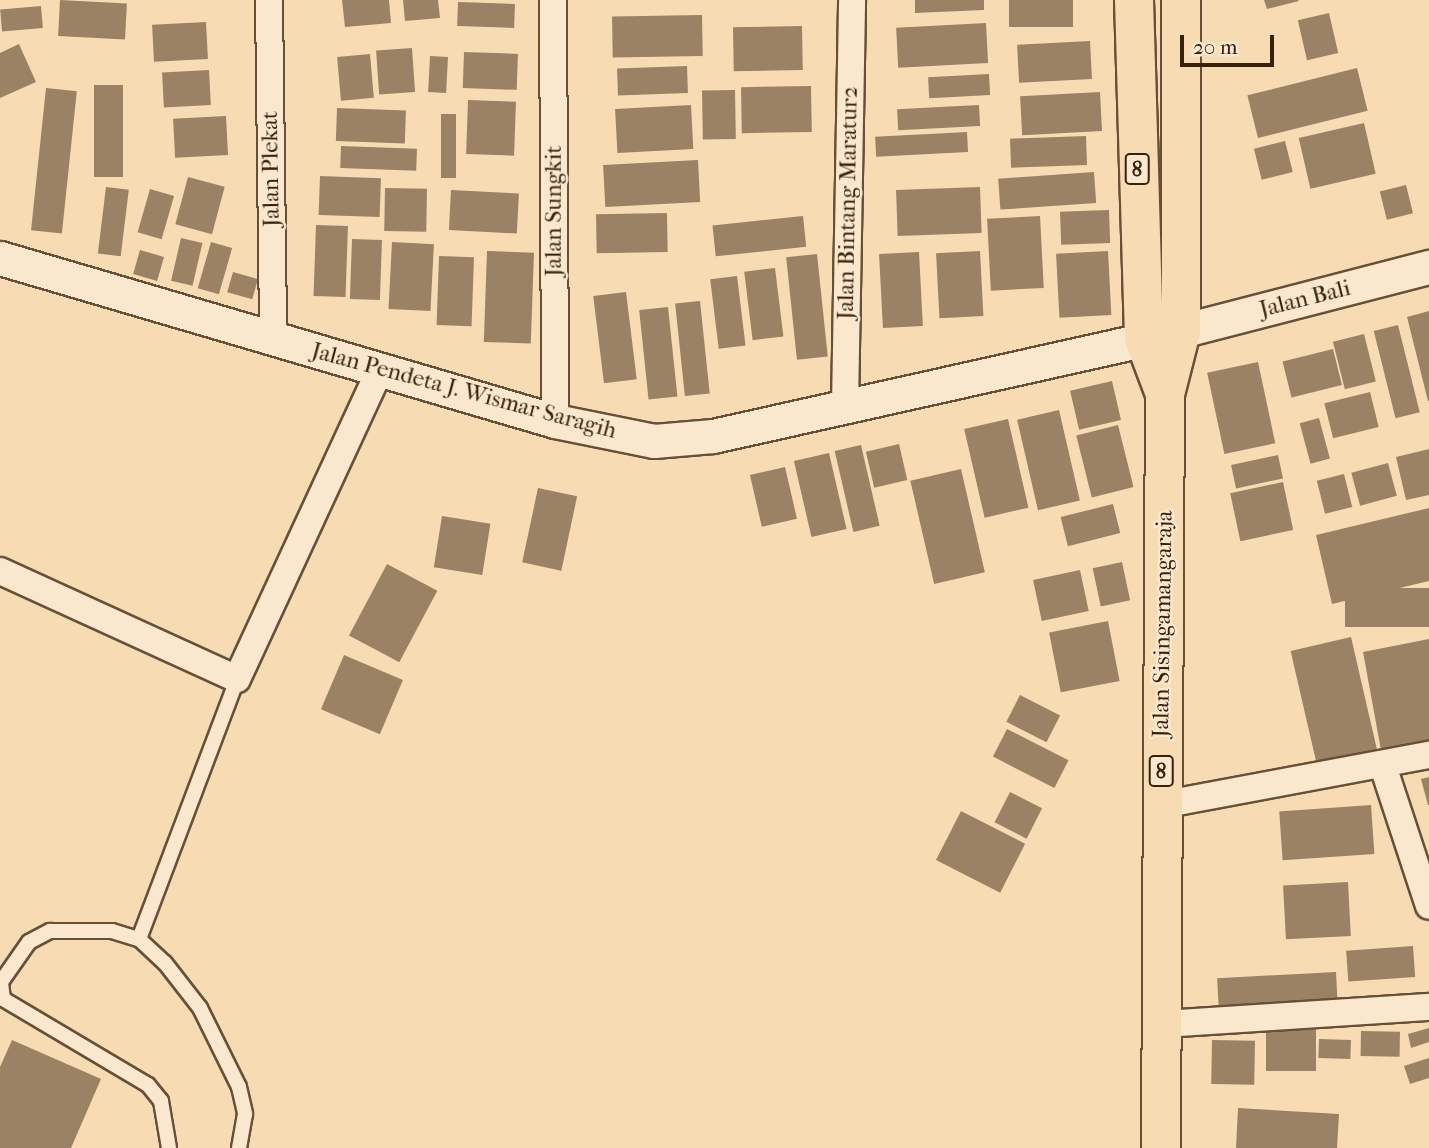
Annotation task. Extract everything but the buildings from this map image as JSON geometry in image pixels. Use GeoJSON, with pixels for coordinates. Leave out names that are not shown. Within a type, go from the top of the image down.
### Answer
{"type":"FeatureCollection","features":[{"type":"Feature","properties":{"kind":"highway","name":"8"},"geometry":{"type":"LineString","coordinates":[[1134,0],[1144,338]]}},
{"type":"Feature","properties":{"kind":"highway","name":"8"},"geometry":{"type":"LineString","coordinates":[[1181,0],[1181,331]]}},
{"type":"Feature","properties":{"kind":"highway","name":"Jalan Sisingamangaraja"},"geometry":{"type":"LineString","coordinates":[[1161,1148],[1165,1024],[1161,805],[1165,394],[1181,331]]}},
{"type":"Feature","properties":{"kind":"highway","name":"Jalan Sisingamangaraja"},"geometry":{"type":"LineString","coordinates":[[1144,338],[1165,394]]}},
{"type":"Feature","properties":{"kind":"street","name":"Jalan Plekat"},"geometry":{"type":"LineString","coordinates":[[268,0],[273,339]]}},
{"type":"Feature","properties":{"kind":"street","name":"Jalan Sungkit"},"geometry":{"type":"LineString","coordinates":[[553,0],[555,421]]}},
{"type":"Feature","properties":{"kind":"street","name":"Jalan Bintang Maratur2"},"geometry":{"type":"LineString","coordinates":[[845,406],[852,0]]}},
{"type":"Feature","properties":{"kind":"street","name":"Jalan Pendeta J. Wismar Saragih"},"geometry":{"type":"LineString","coordinates":[[0,258],[555,421],[654,441],[682,440],[845,406],[1181,331]]}},
{"type":"Feature","properties":{"kind":"street","name":"Jalan Bali"},"geometry":{"type":"LineString","coordinates":[[1181,331],[1429,267]]}},
{"type":"Feature","properties":{"kind":"street"},"geometry":{"type":"LineString","coordinates":[[0,571],[237,679],[381,369]]}},
{"type":"Feature","properties":{"kind":"street"},"geometry":{"type":"LineString","coordinates":[[1161,805],[1383,766],[1429,755]]}},
{"type":"Feature","properties":{"kind":"street"},"geometry":{"type":"LineString","coordinates":[[1383,766],[1429,906]]}},
{"type":"Feature","properties":{"kind":"street"},"geometry":{"type":"LineString","coordinates":[[1165,1024],[1429,1007]]}},
{"type":"Feature","properties":{"kind":"lane"},"geometry":{"type":"LineString","coordinates":[[139,939],[237,679]]}},
{"type":"Feature","properties":{"kind":"lane"},"geometry":{"type":"LineString","coordinates":[[169,1148],[160,1101],[148,1085],[3,999],[1,982],[14,958],[50,931],[81,927],[139,939],[200,1009],[224,1054],[245,1114],[239,1148]]}}]}
